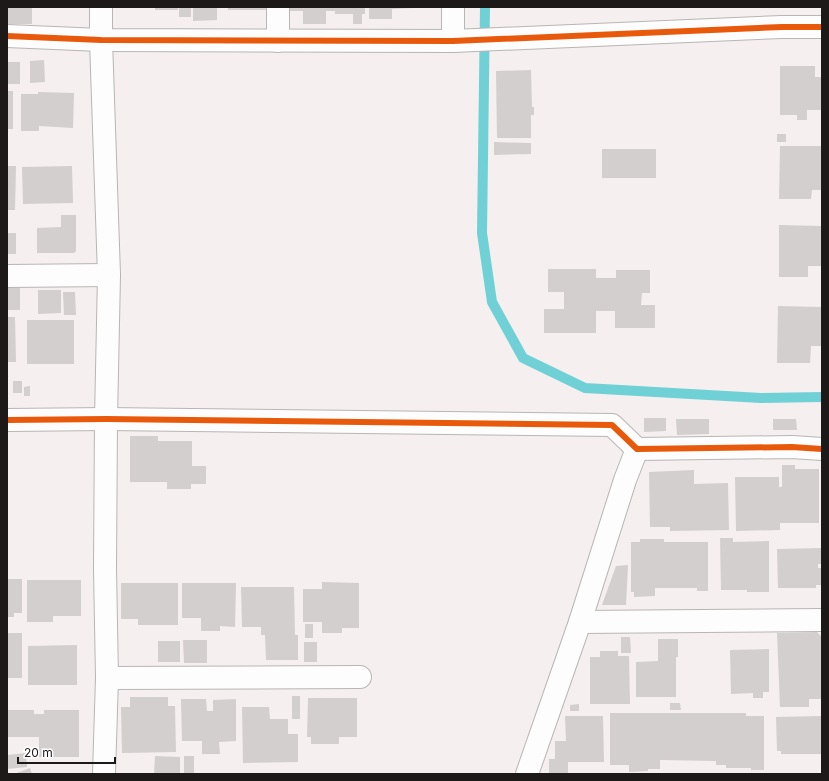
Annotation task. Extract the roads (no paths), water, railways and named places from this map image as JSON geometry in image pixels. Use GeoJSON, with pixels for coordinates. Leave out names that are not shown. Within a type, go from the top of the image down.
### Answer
{"type":"FeatureCollection","features":[{"type":"Feature","properties":{"kind":"street"},"geometry":{"type":"LineString","coordinates":[[101,7],[109,275],[105,569],[107,678],[104,774]]}},
{"type":"Feature","properties":{"kind":"street"},"geometry":{"type":"LineString","coordinates":[[278,7],[278,41]]}},
{"type":"Feature","properties":{"kind":"street"},"geometry":{"type":"LineString","coordinates":[[453,7],[453,41]]}},
{"type":"Feature","properties":{"kind":"street"},"geometry":{"type":"LineString","coordinates":[[7,36],[101,40],[453,41],[822,27]]}},
{"type":"Feature","properties":{"kind":"street"},"geometry":{"type":"LineString","coordinates":[[7,276],[109,275]]}},
{"type":"Feature","properties":{"kind":"street"},"geometry":{"type":"LineString","coordinates":[[7,420],[106,419],[612,425],[637,449],[822,448]]}},
{"type":"Feature","properties":{"kind":"street"},"geometry":{"type":"LineString","coordinates":[[527,774],[580,622],[625,480],[637,449]]}},
{"type":"Feature","properties":{"kind":"street"},"geometry":{"type":"LineString","coordinates":[[580,622],[822,620]]}},
{"type":"Feature","properties":{"kind":"street"},"geometry":{"type":"LineString","coordinates":[[107,678],[360,677]]}},
{"type":"Feature","properties":{"kind":"waterway"},"geometry":{"type":"LineString","coordinates":[[485,7],[482,233],[492,302],[523,358],[585,388],[761,398],[822,397]]}}]}
